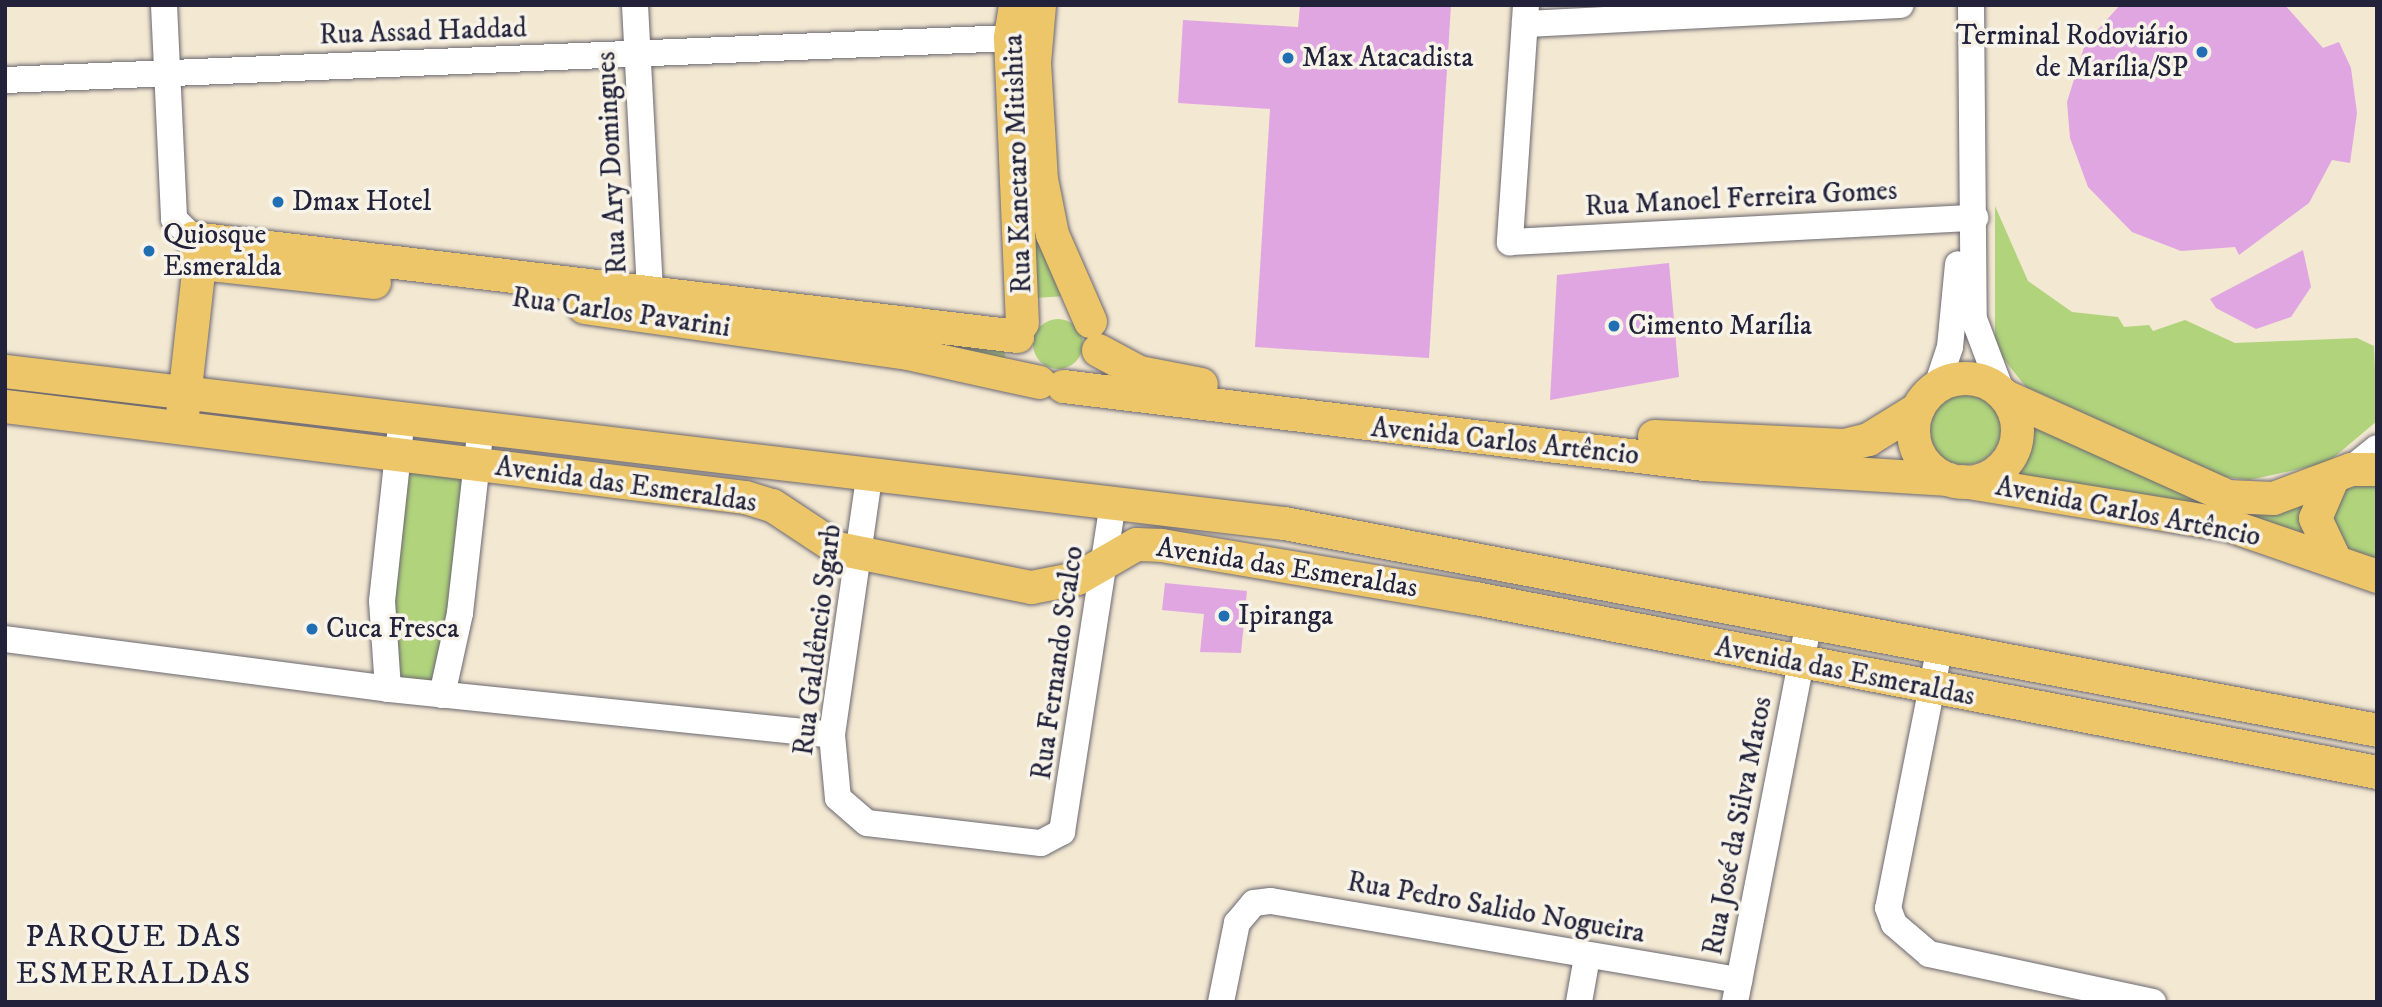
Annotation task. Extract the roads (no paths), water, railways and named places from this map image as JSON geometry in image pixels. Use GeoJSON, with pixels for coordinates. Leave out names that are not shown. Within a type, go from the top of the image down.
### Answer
{"type":"FeatureCollection","features":[{"type":"Feature","properties":{"kind":"main road","name":"Rua Kanetaro Mitishita"},"geometry":{"type":"LineString","coordinates":[[1015,5],[1010,38],[1019,330]]}},
{"type":"Feature","properties":{"kind":"main road","name":"Rua Kanetaro Mitishita"},"geometry":{"type":"LineString","coordinates":[[1039,5],[1034,62],[1041,179],[1052,234],[1094,335]]}},
{"type":"Feature","properties":{"kind":"main road"},"geometry":{"type":"LineString","coordinates":[[180,427],[196,251]]}},
{"type":"Feature","properties":{"kind":"main road","name":"Rua Carlos Pavarini"},"geometry":{"type":"LineString","coordinates":[[196,251],[651,305],[909,339],[1051,384]]}},
{"type":"Feature","properties":{"kind":"main road"},"geometry":{"type":"LineString","coordinates":[[1055,304],[1094,335],[1087,374],[1051,384],[1020,363],[1019,330],[1055,304]]}},
{"type":"Feature","properties":{"kind":"main road","name":"Rua Carlos Pavarini"},"geometry":{"type":"LineString","coordinates":[[909,339],[1019,330]]}},
{"type":"Feature","properties":{"kind":"main road","name":"Avenida Carlos Artêncio"},"geometry":{"type":"LineString","coordinates":[[1094,335],[1159,379],[1683,439],[1844,445],[1878,434],[1927,397]]}},
{"type":"Feature","properties":{"kind":"main road","name":"Avenida das Esmeraldas"},"geometry":{"type":"LineString","coordinates":[[5,371],[870,471],[1365,536],[2377,730]]}},
{"type":"Feature","properties":{"kind":"main road"},"geometry":{"type":"LineString","coordinates":[[1970,378],[2003,394],[2017,424],[2012,453],[1991,475],[1955,480],[1917,450],[1927,397],[1970,378]]}},
{"type":"Feature","properties":{"kind":"main road","name":"Avenida Carlos Artêncio"},"geometry":{"type":"LineString","coordinates":[[1051,384],[1704,464],[1955,480],[2226,524],[2362,567]]}},
{"type":"Feature","properties":{"kind":"main road","name":"Avenida Carlos Artêncio"},"geometry":{"type":"LineString","coordinates":[[2003,394],[2227,496],[2273,498],[2353,473]]}},
{"type":"Feature","properties":{"kind":"main road","name":"Avenida das Esmeraldas"},"geometry":{"type":"LineString","coordinates":[[5,406],[745,497],[860,555],[1031,587],[1056,586],[1104,564],[1136,544],[1161,545],[2377,772]]}},
{"type":"Feature","properties":{"kind":"main road","name":"Avenida Carlos Artêncio"},"geometry":{"type":"LineString","coordinates":[[2353,473],[2315,518],[2362,567]]}},
{"type":"Feature","properties":{"kind":"street"},"geometry":{"type":"LineString","coordinates":[[164,5],[165,72],[174,219],[196,251]]}},
{"type":"Feature","properties":{"kind":"street","name":"Rua Ary Domingues"},"geometry":{"type":"LineString","coordinates":[[635,5],[651,305]]}},
{"type":"Feature","properties":{"kind":"street"},"geometry":{"type":"LineString","coordinates":[[1526,14],[1901,5]]}},
{"type":"Feature","properties":{"kind":"street"},"geometry":{"type":"LineString","coordinates":[[1971,5],[1974,319],[1985,363],[2003,394]]}},
{"type":"Feature","properties":{"kind":"street","name":"Rua Manoel Ferreira Gomes"},"geometry":{"type":"LineString","coordinates":[[1526,14],[1510,242],[1975,218]]}},
{"type":"Feature","properties":{"kind":"street","name":"Rua Assad Haddad"},"geometry":{"type":"LineString","coordinates":[[5,80],[637,56],[1010,38]]}},
{"type":"Feature","properties":{"kind":"street"},"geometry":{"type":"LineString","coordinates":[[1927,397],[1950,347],[1960,244],[1975,218]]}},
{"type":"Feature","properties":{"kind":"street"},"geometry":{"type":"LineString","coordinates":[[388,689],[382,601],[402,415]]}},
{"type":"Feature","properties":{"kind":"street"},"geometry":{"type":"LineString","coordinates":[[442,695],[460,612],[481,425]]}},
{"type":"Feature","properties":{"kind":"street","name":"Avenida Carlos Artêncio"},"geometry":{"type":"LineString","coordinates":[[2353,473],[2377,448]]}},
{"type":"Feature","properties":{"kind":"street","name":"Rua Galdêncio Sgarb"},"geometry":{"type":"LineString","coordinates":[[849,814],[833,778],[832,735],[870,471]]}},
{"type":"Feature","properties":{"kind":"street","name":"Rua Fernando Scalco"},"geometry":{"type":"LineString","coordinates":[[849,814],[867,823],[1041,843],[1062,832],[1113,501]]}},
{"type":"Feature","properties":{"kind":"street","name":"Rua José da Silva Matos"},"geometry":{"type":"LineString","coordinates":[[1737,991],[1810,620]]}},
{"type":"Feature","properties":{"kind":"street"},"geometry":{"type":"LineString","coordinates":[[5,639],[388,689],[832,735]]}},
{"type":"Feature","properties":{"kind":"street"},"geometry":{"type":"LineString","coordinates":[[1940,646],[1888,908],[1894,924],[1929,954],[2153,1002]]}},
{"type":"Feature","properties":{"kind":"street","name":"Rua Pedro Salido Nogueira"},"geometry":{"type":"LineString","coordinates":[[1221,1002],[1244,910],[1271,901],[1587,957],[1737,991]]}},
{"type":"Feature","properties":{"kind":"street"},"geometry":{"type":"LineString","coordinates":[[1579,1002],[1587,957]]}},
{"type":"Feature","properties":{"kind":"place","name":"Terminal Rodoviário de Marília/SP"},"geometry":{"type":"Point","coordinates":[2202,52]}},
{"type":"Feature","properties":{"kind":"place","name":"Max Atacadista"},"geometry":{"type":"Point","coordinates":[1288,58]}},
{"type":"Feature","properties":{"kind":"place","name":"Dmax Hotel"},"geometry":{"type":"Point","coordinates":[278,202]}},
{"type":"Feature","properties":{"kind":"place","name":"Quiosque Esmeralda"},"geometry":{"type":"Point","coordinates":[149,251]}},
{"type":"Feature","properties":{"kind":"place","name":"Cimento Marília"},"geometry":{"type":"Point","coordinates":[1614,326]}},
{"type":"Feature","properties":{"kind":"place","name":"Ipiranga"},"geometry":{"type":"Point","coordinates":[1224,616]}},
{"type":"Feature","properties":{"kind":"place","name":"Cuca Fresca"},"geometry":{"type":"Point","coordinates":[312,629]}},
{"type":"Feature","properties":{"kind":"district","name":"PARQUE DAS ESMERALDAS"},"geometry":{"type":"Point","coordinates":[134,956]}}]}
